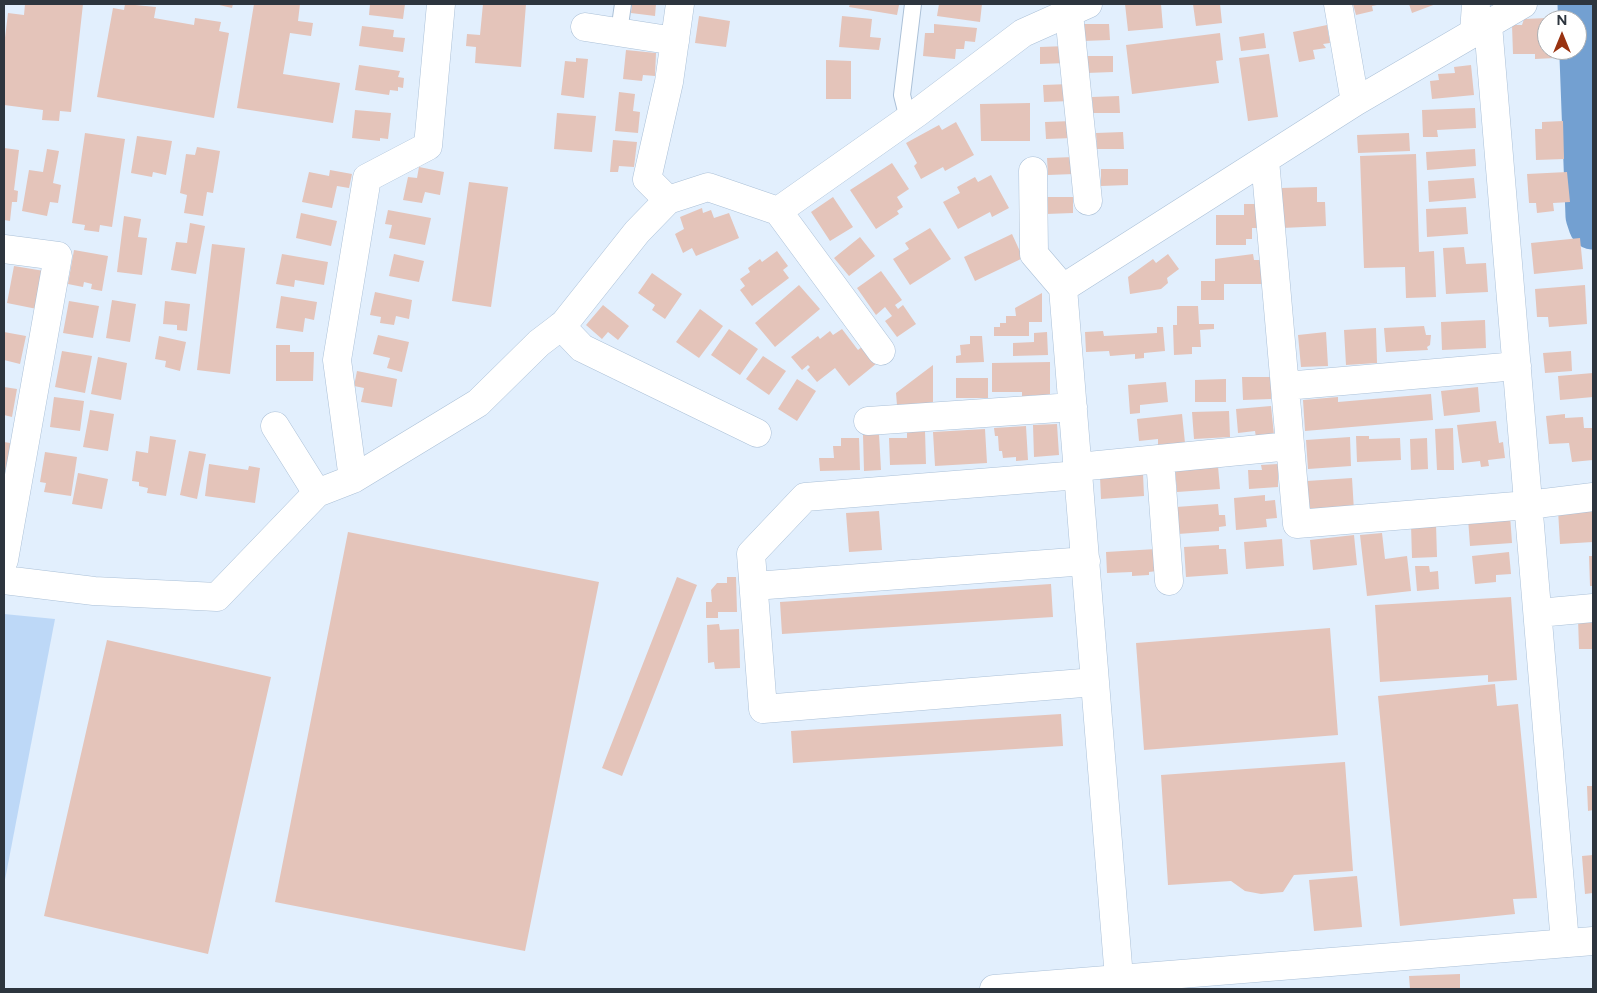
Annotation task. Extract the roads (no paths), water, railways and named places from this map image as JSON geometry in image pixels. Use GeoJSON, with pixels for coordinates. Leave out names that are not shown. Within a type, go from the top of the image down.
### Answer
{"type":"FeatureCollection","features":[{"type":"Feature","properties":{"kind":"street"},"geometry":{"type":"LineString","coordinates":[[353,479],[337,360],[367,178],[428,146],[441,4]]}},
{"type":"Feature","properties":{"kind":"street"},"geometry":{"type":"LineString","coordinates":[[668,200],[647,179],[669,82],[680,4]]}},
{"type":"Feature","properties":{"kind":"street"},"geometry":{"type":"LineString","coordinates":[[1338,4],[1355,102]]}},
{"type":"Feature","properties":{"kind":"street"},"geometry":{"type":"LineString","coordinates":[[1063,288],[1479,21],[1523,4]]}},
{"type":"Feature","properties":{"kind":"street"},"geometry":{"type":"LineString","coordinates":[[778,211],[908,119],[1023,34],[1075,7],[1088,201]]}},
{"type":"Feature","properties":{"kind":"street"},"geometry":{"type":"LineString","coordinates":[[1479,21],[1517,366],[1565,943]]}},
{"type":"Feature","properties":{"kind":"street"},"geometry":{"type":"LineString","coordinates":[[584,27],[675,41]]}},
{"type":"Feature","properties":{"kind":"street"},"geometry":{"type":"LineString","coordinates":[[1265,160],[1297,524],[1528,505],[1593,497]]}},
{"type":"Feature","properties":{"kind":"street"},"geometry":{"type":"LineString","coordinates":[[1033,171],[1034,254],[1063,288],[1095,682],[1108,982]]}},
{"type":"Feature","properties":{"kind":"street"},"geometry":{"type":"LineString","coordinates":[[4,580],[94,591],[217,597],[317,493],[353,479],[478,403],[539,343],[561,326],[636,232],[668,200],[708,188],[778,211],[881,352]]}},
{"type":"Feature","properties":{"kind":"street"},"geometry":{"type":"LineString","coordinates":[[4,249],[58,256],[4,560]]}},
{"type":"Feature","properties":{"kind":"street"},"geometry":{"type":"LineString","coordinates":[[561,326],[582,348],[757,433]]}},
{"type":"Feature","properties":{"kind":"street"},"geometry":{"type":"LineString","coordinates":[[1285,386],[1517,366]]}},
{"type":"Feature","properties":{"kind":"street"},"geometry":{"type":"LineString","coordinates":[[868,421],[1073,407]]}},
{"type":"Feature","properties":{"kind":"street"},"geometry":{"type":"LineString","coordinates":[[275,426],[317,493]]}},
{"type":"Feature","properties":{"kind":"street"},"geometry":{"type":"LineString","coordinates":[[1095,682],[763,709],[751,554],[805,497],[1078,471],[1160,459],[1290,446]]}},
{"type":"Feature","properties":{"kind":"street"},"geometry":{"type":"LineString","coordinates":[[1160,459],[1169,582]]}},
{"type":"Feature","properties":{"kind":"street"},"geometry":{"type":"LineString","coordinates":[[754,586],[1086,560]]}},
{"type":"Feature","properties":{"kind":"street"},"geometry":{"type":"LineString","coordinates":[[1538,613],[1593,608]]}},
{"type":"Feature","properties":{"kind":"street"},"geometry":{"type":"LineString","coordinates":[[994,989],[1108,982],[1593,941]]}},
{"type":"Feature","properties":{"kind":"lane"},"geometry":{"type":"LineString","coordinates":[[619,32],[623,4]]}},
{"type":"Feature","properties":{"kind":"lane"},"geometry":{"type":"LineString","coordinates":[[908,119],[902,95],[913,4]]}},
{"type":"Feature","properties":{"kind":"waterway"},"geometry":{"type":"LineString","coordinates":[[1582,4],[1590,216],[1593,225]]}}]}
